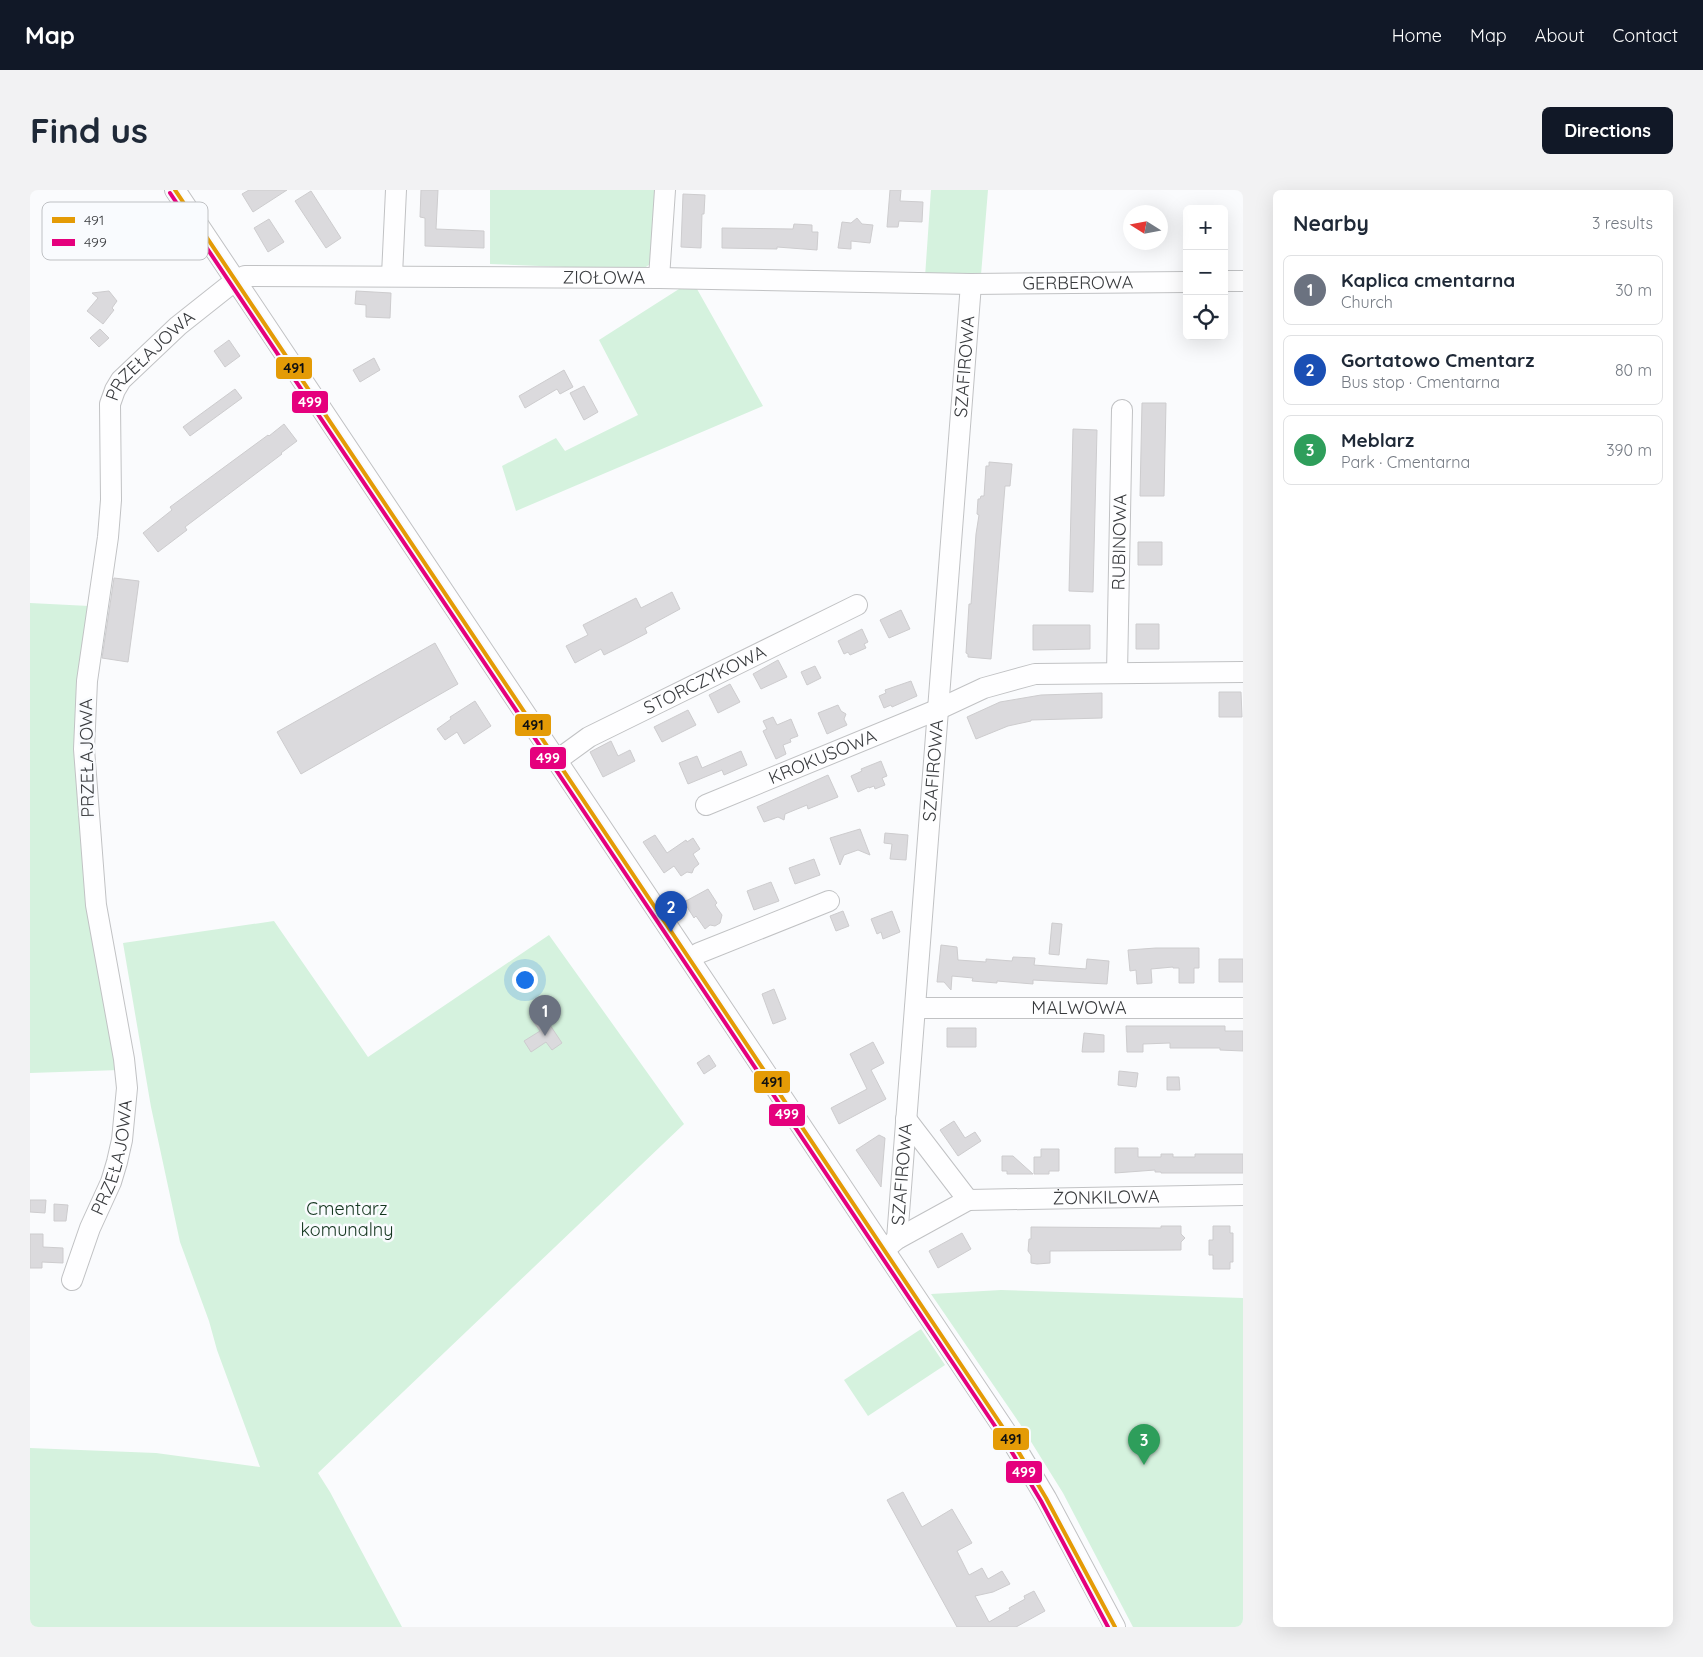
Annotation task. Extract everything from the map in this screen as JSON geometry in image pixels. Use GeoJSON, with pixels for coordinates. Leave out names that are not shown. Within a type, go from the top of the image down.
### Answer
{"type":"FeatureCollection","features":[{"type":"Feature","properties":{"kind":"street"},"geometry":{"type":"LineString","coordinates":[[175,190],[183,202]]}},
{"type":"Feature","properties":{"kind":"street"},"geometry":{"type":"LineString","coordinates":[[392,276],[396,190]]}},
{"type":"Feature","properties":{"kind":"street"},"geometry":{"type":"LineString","coordinates":[[659,278],[664,190]]}},
{"type":"Feature","properties":{"kind":"street"},"geometry":{"type":"LineString","coordinates":[[208,239],[690,959],[891,1245],[1046,1498],[1115,1627]]}},
{"type":"Feature","properties":{"kind":"street","name":"ZIOŁOWA"},"geometry":{"type":"LineString","coordinates":[[236,280],[245,276],[392,276],[659,278],[971,284]]}},
{"type":"Feature","properties":{"kind":"street","name":"PRZEŁAJOWA"},"geometry":{"type":"LineString","coordinates":[[72,1280],[90,1228],[117,1162],[122,1140],[127,1088],[124,1059],[96,905],[84,749],[87,681],[108,537],[111,500],[110,404],[115,390],[122,380],[178,326],[236,280]]}},
{"type":"Feature","properties":{"kind":"street"},"geometry":{"type":"LineString","coordinates":[[1228,281],[1243,281]]}},
{"type":"Feature","properties":{"kind":"street","name":"GERBEROWA"},"geometry":{"type":"LineString","coordinates":[[971,284],[1183,282]]}},
{"type":"Feature","properties":{"kind":"street","name":"SZAFIROWA"},"geometry":{"type":"LineString","coordinates":[[891,1245],[906,1119],[971,284]]}},
{"type":"Feature","properties":{"kind":"street","name":"RUBINOWA"},"geometry":{"type":"LineString","coordinates":[[1117,673],[1122,410]]}},
{"type":"Feature","properties":{"kind":"street","name":"STORCZYKOWA"},"geometry":{"type":"LineString","coordinates":[[556,761],[589,737],[858,605]]}},
{"type":"Feature","properties":{"kind":"street"},"geometry":{"type":"LineString","coordinates":[[939,709],[984,688],[1035,674],[1243,672]]}},
{"type":"Feature","properties":{"kind":"street","name":"KROKUSOWA"},"geometry":{"type":"LineString","coordinates":[[706,805],[939,709]]}},
{"type":"Feature","properties":{"kind":"street"},"geometry":{"type":"LineString","coordinates":[[690,959],[699,953],[829,901]]}},
{"type":"Feature","properties":{"kind":"street","name":"MALWOWA"},"geometry":{"type":"LineString","coordinates":[[915,1008],[1243,1008]]}},
{"type":"Feature","properties":{"kind":"street"},"geometry":{"type":"LineString","coordinates":[[906,1119],[968,1200]]}},
{"type":"Feature","properties":{"kind":"street","name":"ŻONKILOWA"},"geometry":{"type":"LineString","coordinates":[[891,1245],[968,1200],[1243,1195]]}},
{"type":"Feature","properties":{"kind":"green space"},"geometry":{"type":"Polygon","coordinates":[[[490,190],[658,190],[652,263],[641,270],[490,264],[490,190]]]}},
{"type":"Feature","properties":{"kind":"green space"},"geometry":{"type":"Polygon","coordinates":[[[931,190],[988,190],[981,275],[925,277],[931,190]]]}},
{"type":"Feature","properties":{"kind":"green space"},"geometry":{"type":"Polygon","coordinates":[[[679,289],[697,289],[763,406],[516,511],[502,466],[556,438],[565,451],[638,415],[599,340],[679,289]]]}},
{"type":"Feature","properties":{"kind":"green space"},"geometry":{"type":"Polygon","coordinates":[[[30,603],[89,606],[76,734],[120,1070],[30,1073],[30,603]]]}},
{"type":"Feature","properties":{"kind":"green space","name":"Cmentarz komunalny"},"geometry":{"type":"Polygon","coordinates":[[[274,921],[368,1057],[549,935],[684,1124],[318,1473],[402,1627],[30,1627],[30,1448],[156,1453],[260,1467],[180,1242],[151,1107],[123,943],[274,921]]]}},
{"type":"Feature","properties":{"kind":"green space"},"geometry":{"type":"Polygon","coordinates":[[[1001,1290],[1243,1298],[1243,1627],[1133,1627],[1063,1493],[1020,1424],[931,1294],[1001,1290]]]}},
{"type":"Feature","properties":{"kind":"green space"},"geometry":{"type":"Polygon","coordinates":[[[921,1329],[945,1365],[868,1416],[844,1380],[921,1329]]]}},
{"type":"Feature","properties":{"kind":"building"},"geometry":{"type":"Polygon","coordinates":[[[249,190],[287,190],[253,212],[242,194],[249,190]]]}},
{"type":"Feature","properties":{"kind":"building"},"geometry":{"type":"Polygon","coordinates":[[[421,190],[438,190],[436,229],[484,231],[484,248],[425,246],[425,218],[420,217],[421,190]]]}},
{"type":"Feature","properties":{"kind":"building"},"geometry":{"type":"Polygon","coordinates":[[[890,190],[901,190],[900,201],[923,202],[922,222],[899,221],[898,227],[887,227],[890,190]]]}},
{"type":"Feature","properties":{"kind":"building"},"geometry":{"type":"Polygon","coordinates":[[[311,191],[341,238],[326,248],[295,201],[311,191]]]}},
{"type":"Feature","properties":{"kind":"building"},"geometry":{"type":"Polygon","coordinates":[[[683,194],[705,195],[704,214],[702,214],[701,248],[681,247],[683,194]]]}},
{"type":"Feature","properties":{"kind":"building"},"geometry":{"type":"Polygon","coordinates":[[[857,218],[862,224],[873,225],[870,243],[851,241],[851,249],[838,248],[842,222],[851,223],[857,218]]]}},
{"type":"Feature","properties":{"kind":"building"},"geometry":{"type":"Polygon","coordinates":[[[269,219],[284,242],[268,252],[254,228],[269,219]]]}},
{"type":"Feature","properties":{"kind":"building"},"geometry":{"type":"Polygon","coordinates":[[[794,224],[812,225],[812,232],[818,232],[817,250],[777,247],[777,249],[722,248],[722,228],[793,229],[794,224]]]}},
{"type":"Feature","properties":{"kind":"building"},"geometry":{"type":"Polygon","coordinates":[[[109,291],[117,301],[112,308],[114,310],[103,324],[87,311],[98,298],[92,293],[109,291]]]}},
{"type":"Feature","properties":{"kind":"building"},"geometry":{"type":"Polygon","coordinates":[[[356,291],[391,293],[390,318],[366,317],[366,305],[355,304],[356,291]]]}},
{"type":"Feature","properties":{"kind":"building"},"geometry":{"type":"Polygon","coordinates":[[[100,329],[109,338],[99,347],[90,338],[100,329]]]}},
{"type":"Feature","properties":{"kind":"building"},"geometry":{"type":"Polygon","coordinates":[[[229,340],[240,356],[225,367],[214,351],[229,340]]]}},
{"type":"Feature","properties":{"kind":"building"},"geometry":{"type":"Polygon","coordinates":[[[374,358],[380,370],[360,382],[353,370],[374,358]]]}},
{"type":"Feature","properties":{"kind":"building"},"geometry":{"type":"Polygon","coordinates":[[[564,370],[573,387],[560,394],[557,389],[525,408],[519,396],[564,370]]]}},
{"type":"Feature","properties":{"kind":"building"},"geometry":{"type":"Polygon","coordinates":[[[584,386],[598,412],[584,420],[570,393],[584,386]]]}},
{"type":"Feature","properties":{"kind":"building"},"geometry":{"type":"Polygon","coordinates":[[[235,389],[242,398],[190,436],[183,427],[235,389]]]}},
{"type":"Feature","properties":{"kind":"building"},"geometry":{"type":"Polygon","coordinates":[[[1142,403],[1166,403],[1164,496],[1140,496],[1142,403]]]}},
{"type":"Feature","properties":{"kind":"building"},"geometry":{"type":"Polygon","coordinates":[[[284,424],[297,441],[185,527],[187,530],[158,552],[143,533],[172,510],[170,507],[284,424]]]}},
{"type":"Feature","properties":{"kind":"building"},"geometry":{"type":"Polygon","coordinates":[[[1073,429],[1097,430],[1093,592],[1069,591],[1073,429]]]}},
{"type":"Feature","properties":{"kind":"building"},"geometry":{"type":"Polygon","coordinates":[[[989,462],[1012,464],[1010,486],[1005,486],[991,659],[968,657],[966,653],[969,604],[971,604],[979,515],[977,514],[978,499],[984,496],[986,466],[989,466],[989,462]]]}},
{"type":"Feature","properties":{"kind":"building"},"geometry":{"type":"Polygon","coordinates":[[[1138,542],[1162,542],[1162,565],[1138,565],[1138,542]]]}},
{"type":"Feature","properties":{"kind":"building"},"geometry":{"type":"Polygon","coordinates":[[[114,578],[139,581],[128,662],[102,658],[114,578]]]}},
{"type":"Feature","properties":{"kind":"building"},"geometry":{"type":"Polygon","coordinates":[[[672,592],[680,609],[645,628],[647,633],[624,645],[604,655],[601,649],[575,663],[566,646],[588,635],[583,625],[636,598],[641,608],[672,592]]]}},
{"type":"Feature","properties":{"kind":"building"},"geometry":{"type":"Polygon","coordinates":[[[901,610],[910,629],[889,638],[880,620],[901,610]]]}},
{"type":"Feature","properties":{"kind":"building"},"geometry":{"type":"Polygon","coordinates":[[[1136,624],[1159,624],[1159,649],[1136,649],[1136,624]]]}},
{"type":"Feature","properties":{"kind":"building"},"geometry":{"type":"Polygon","coordinates":[[[1033,625],[1090,625],[1090,649],[1033,650],[1033,625]]]}},
{"type":"Feature","properties":{"kind":"building"},"geometry":{"type":"Polygon","coordinates":[[[862,629],[868,642],[864,644],[866,648],[850,655],[848,652],[844,654],[838,641],[862,629]]]}},
{"type":"Feature","properties":{"kind":"building"},"geometry":{"type":"Polygon","coordinates":[[[435,643],[458,684],[301,774],[277,732],[435,643]]]}},
{"type":"Feature","properties":{"kind":"building"},"geometry":{"type":"Polygon","coordinates":[[[778,660],[787,677],[761,689],[753,674],[778,660]]]}},
{"type":"Feature","properties":{"kind":"building"},"geometry":{"type":"Polygon","coordinates":[[[815,666],[821,678],[807,685],[801,672],[815,666]]]}},
{"type":"Feature","properties":{"kind":"building"},"geometry":{"type":"Polygon","coordinates":[[[911,681],[917,696],[892,707],[891,705],[884,708],[879,696],[886,693],[885,690],[911,681]]]}},
{"type":"Feature","properties":{"kind":"building"},"geometry":{"type":"Polygon","coordinates":[[[730,684],[740,702],[718,713],[709,695],[730,684]]]}},
{"type":"Feature","properties":{"kind":"building"},"geometry":{"type":"Polygon","coordinates":[[[1219,692],[1241,692],[1242,717],[1219,717],[1219,692]]]}},
{"type":"Feature","properties":{"kind":"building"},"geometry":{"type":"Polygon","coordinates":[[[1102,693],[1102,718],[1031,720],[1008,726],[976,739],[967,717],[1000,702],[1041,695],[1102,693]]]}},
{"type":"Feature","properties":{"kind":"building"},"geometry":{"type":"Polygon","coordinates":[[[475,701],[491,726],[464,744],[457,732],[445,740],[437,729],[451,719],[450,717],[475,701]]]}},
{"type":"Feature","properties":{"kind":"building"},"geometry":{"type":"Polygon","coordinates":[[[838,705],[841,711],[846,714],[844,719],[847,725],[827,734],[818,713],[838,705]]]}},
{"type":"Feature","properties":{"kind":"building"},"geometry":{"type":"Polygon","coordinates":[[[688,710],[696,725],[662,742],[654,727],[688,710]]]}},
{"type":"Feature","properties":{"kind":"building"},"geometry":{"type":"Polygon","coordinates":[[[773,717],[777,725],[791,719],[798,736],[790,739],[791,742],[783,745],[786,754],[776,759],[763,731],[767,729],[763,721],[773,717]]]}},
{"type":"Feature","properties":{"kind":"building"},"geometry":{"type":"Polygon","coordinates":[[[611,741],[618,756],[630,750],[635,761],[603,777],[590,752],[611,741]]]}},
{"type":"Feature","properties":{"kind":"building"},"geometry":{"type":"Polygon","coordinates":[[[741,751],[747,765],[724,775],[722,770],[688,784],[679,763],[697,756],[702,768],[741,751]]]}},
{"type":"Feature","properties":{"kind":"building"},"geometry":{"type":"Polygon","coordinates":[[[881,761],[887,776],[882,778],[885,785],[875,789],[874,786],[869,787],[858,792],[851,776],[862,771],[861,769],[881,761]]]}},
{"type":"Feature","properties":{"kind":"building"},"geometry":{"type":"Polygon","coordinates":[[[828,775],[838,797],[808,809],[807,805],[785,814],[784,820],[778,817],[764,822],[757,807],[828,775]]]}},
{"type":"Feature","properties":{"kind":"building"},"geometry":{"type":"Polygon","coordinates":[[[860,829],[870,855],[858,850],[844,855],[840,865],[830,838],[860,829]]]}},
{"type":"Feature","properties":{"kind":"building"},"geometry":{"type":"Polygon","coordinates":[[[885,833],[908,835],[906,860],[890,859],[892,844],[884,843],[885,833]]]}},
{"type":"Feature","properties":{"kind":"building"},"geometry":{"type":"Polygon","coordinates":[[[655,835],[667,853],[686,840],[687,842],[693,838],[700,849],[693,854],[699,864],[692,873],[687,872],[681,876],[674,866],[664,873],[643,842],[655,835]]]}},
{"type":"Feature","properties":{"kind":"building"},"geometry":{"type":"Polygon","coordinates":[[[814,859],[820,875],[795,884],[789,868],[814,859]]]}},
{"type":"Feature","properties":{"kind":"building"},"geometry":{"type":"Polygon","coordinates":[[[771,882],[779,901],[754,910],[747,891],[771,882]]]}},
{"type":"Feature","properties":{"kind":"building"},"geometry":{"type":"Polygon","coordinates":[[[708,889],[722,915],[720,923],[715,926],[710,925],[705,929],[696,916],[694,918],[684,902],[708,889]]]}},
{"type":"Feature","properties":{"kind":"building"},"geometry":{"type":"Polygon","coordinates":[[[843,911],[849,926],[836,931],[830,916],[843,911]]]}},
{"type":"Feature","properties":{"kind":"building"},"geometry":{"type":"Polygon","coordinates":[[[892,911],[900,932],[883,939],[881,932],[877,934],[871,919],[892,911]]]}},
{"type":"Feature","properties":{"kind":"building"},"geometry":{"type":"Polygon","coordinates":[[[1052,923],[1062,924],[1059,955],[1049,954],[1052,923]]]}},
{"type":"Feature","properties":{"kind":"building"},"geometry":{"type":"Polygon","coordinates":[[[941,945],[957,947],[958,960],[986,962],[986,959],[1012,961],[1013,957],[1035,958],[1034,965],[1086,969],[1087,959],[1109,961],[1107,984],[1033,980],[1033,984],[997,981],[997,983],[972,981],[973,978],[952,976],[951,990],[944,982],[937,982],[941,945]]]}},
{"type":"Feature","properties":{"kind":"building"},"geometry":{"type":"Polygon","coordinates":[[[1199,948],[1199,968],[1194,968],[1194,983],[1179,983],[1179,968],[1173,967],[1151,969],[1152,983],[1137,984],[1136,970],[1130,971],[1128,950],[1199,948]]]}},
{"type":"Feature","properties":{"kind":"building"},"geometry":{"type":"Polygon","coordinates":[[[1219,959],[1243,959],[1243,982],[1219,982],[1219,959]]]}},
{"type":"Feature","properties":{"kind":"building"},"geometry":{"type":"Polygon","coordinates":[[[774,989],[786,1019],[773,1024],[762,994],[774,989]]]}},
{"type":"Feature","properties":{"kind":"building"},"geometry":{"type":"Polygon","coordinates":[[[540,1010],[562,1043],[552,1050],[546,1042],[531,1052],[524,1041],[540,1031],[530,1017],[540,1010]]]}},
{"type":"Feature","properties":{"kind":"building"},"geometry":{"type":"Polygon","coordinates":[[[1126,1026],[1225,1026],[1225,1031],[1243,1031],[1243,1051],[1220,1050],[1220,1048],[1170,1048],[1170,1043],[1143,1044],[1143,1052],[1127,1052],[1126,1026]]]}},
{"type":"Feature","properties":{"kind":"building"},"geometry":{"type":"Polygon","coordinates":[[[947,1028],[976,1028],[976,1047],[947,1047],[947,1028]]]}},
{"type":"Feature","properties":{"kind":"building"},"geometry":{"type":"Polygon","coordinates":[[[1084,1033],[1104,1035],[1104,1052],[1082,1052],[1084,1033]]]}},
{"type":"Feature","properties":{"kind":"building"},"geometry":{"type":"Polygon","coordinates":[[[873,1042],[884,1063],[871,1070],[886,1099],[839,1124],[831,1108],[867,1089],[850,1054],[873,1042]]]}},
{"type":"Feature","properties":{"kind":"building"},"geometry":{"type":"Polygon","coordinates":[[[709,1055],[716,1066],[704,1074],[697,1063],[709,1055]]]}},
{"type":"Feature","properties":{"kind":"building"},"geometry":{"type":"Polygon","coordinates":[[[1119,1071],[1138,1073],[1136,1087],[1118,1085],[1119,1071]]]}},
{"type":"Feature","properties":{"kind":"building"},"geometry":{"type":"Polygon","coordinates":[[[1167,1077],[1179,1077],[1180,1090],[1167,1090],[1167,1077]]]}},
{"type":"Feature","properties":{"kind":"building"},"geometry":{"type":"Polygon","coordinates":[[[954,1121],[965,1138],[975,1132],[981,1141],[958,1156],[940,1130],[954,1121]]]}},
{"type":"Feature","properties":{"kind":"building"},"geometry":{"type":"Polygon","coordinates":[[[879,1135],[885,1138],[881,1187],[856,1150],[879,1135]]]}},
{"type":"Feature","properties":{"kind":"building"},"geometry":{"type":"Polygon","coordinates":[[[1115,1148],[1138,1148],[1138,1157],[1161,1157],[1161,1154],[1173,1154],[1173,1157],[1195,1157],[1195,1154],[1243,1154],[1243,1173],[1161,1173],[1155,1172],[1155,1170],[1115,1173],[1115,1148]]]}},
{"type":"Feature","properties":{"kind":"building"},"geometry":{"type":"Polygon","coordinates":[[[1041,1149],[1059,1149],[1059,1171],[1049,1171],[1049,1174],[1034,1174],[1034,1157],[1041,1157],[1041,1149]]]}},
{"type":"Feature","properties":{"kind":"building"},"geometry":{"type":"Polygon","coordinates":[[[1002,1156],[1013,1156],[1033,1174],[1007,1174],[1007,1171],[1002,1171],[1002,1156]]]}},
{"type":"Feature","properties":{"kind":"building"},"geometry":{"type":"Polygon","coordinates":[[[30,1200],[46,1200],[45,1213],[30,1212],[30,1200]]]}},
{"type":"Feature","properties":{"kind":"building"},"geometry":{"type":"Polygon","coordinates":[[[54,1204],[68,1205],[66,1221],[54,1221],[54,1204]]]}},
{"type":"Feature","properties":{"kind":"building"},"geometry":{"type":"Polygon","coordinates":[[[1161,1226],[1181,1226],[1181,1234],[1185,1238],[1181,1242],[1181,1250],[1050,1251],[1050,1263],[1037,1264],[1031,1263],[1031,1255],[1028,1251],[1031,1227],[1161,1228],[1161,1226]]]}},
{"type":"Feature","properties":{"kind":"building"},"geometry":{"type":"Polygon","coordinates":[[[1213,1226],[1230,1226],[1230,1233],[1233,1233],[1233,1262],[1230,1262],[1230,1269],[1213,1269],[1213,1255],[1209,1255],[1209,1240],[1213,1240],[1213,1226]]]}},
{"type":"Feature","properties":{"kind":"building"},"geometry":{"type":"Polygon","coordinates":[[[962,1233],[971,1249],[938,1268],[929,1251],[962,1233]]]}},
{"type":"Feature","properties":{"kind":"building"},"geometry":{"type":"Polygon","coordinates":[[[30,1234],[43,1234],[43,1247],[63,1248],[63,1263],[42,1262],[42,1268],[30,1268],[30,1234]]]}},
{"type":"Feature","properties":{"kind":"building"},"geometry":{"type":"Polygon","coordinates":[[[903,1492],[922,1527],[952,1509],[972,1543],[957,1551],[969,1575],[982,1568],[988,1579],[1002,1571],[1010,1584],[993,1592],[975,1596],[989,1622],[1010,1610],[1009,1608],[1025,1599],[1024,1596],[1034,1591],[1045,1611],[1016,1627],[957,1627],[887,1500],[903,1492]]]}},
{"type":"Feature","properties":{"kind":"transit line","name":"491"},"geometry":{"type":"LineString","coordinates":[[175,190],[183,202]]}},
{"type":"Feature","properties":{"kind":"transit line","name":"499"},"geometry":{"type":"LineString","coordinates":[[170,193],[176,202]]}},
{"type":"Feature","properties":{"kind":"transit line","name":"491"},"geometry":{"type":"LineString","coordinates":[[208,239],[1012,1441],[1046,1498],[1115,1627]]}},
{"type":"Feature","properties":{"kind":"transit line","name":"499"},"geometry":{"type":"LineString","coordinates":[[208,250],[1007,1444],[1041,1501],[1108,1627]]}},
{"type":"Feature","properties":{"kind":"place","name":"Gortatowo Cmentarz"},"geometry":{"type":"Point","coordinates":[671,932]}},
{"type":"Feature","properties":{"kind":"place","name":"Kaplica cmentarna"},"geometry":{"type":"Point","coordinates":[545,1036]}},
{"type":"Feature","properties":{"kind":"place","name":"Meblarz"},"geometry":{"type":"Point","coordinates":[1144,1465]}}]}
